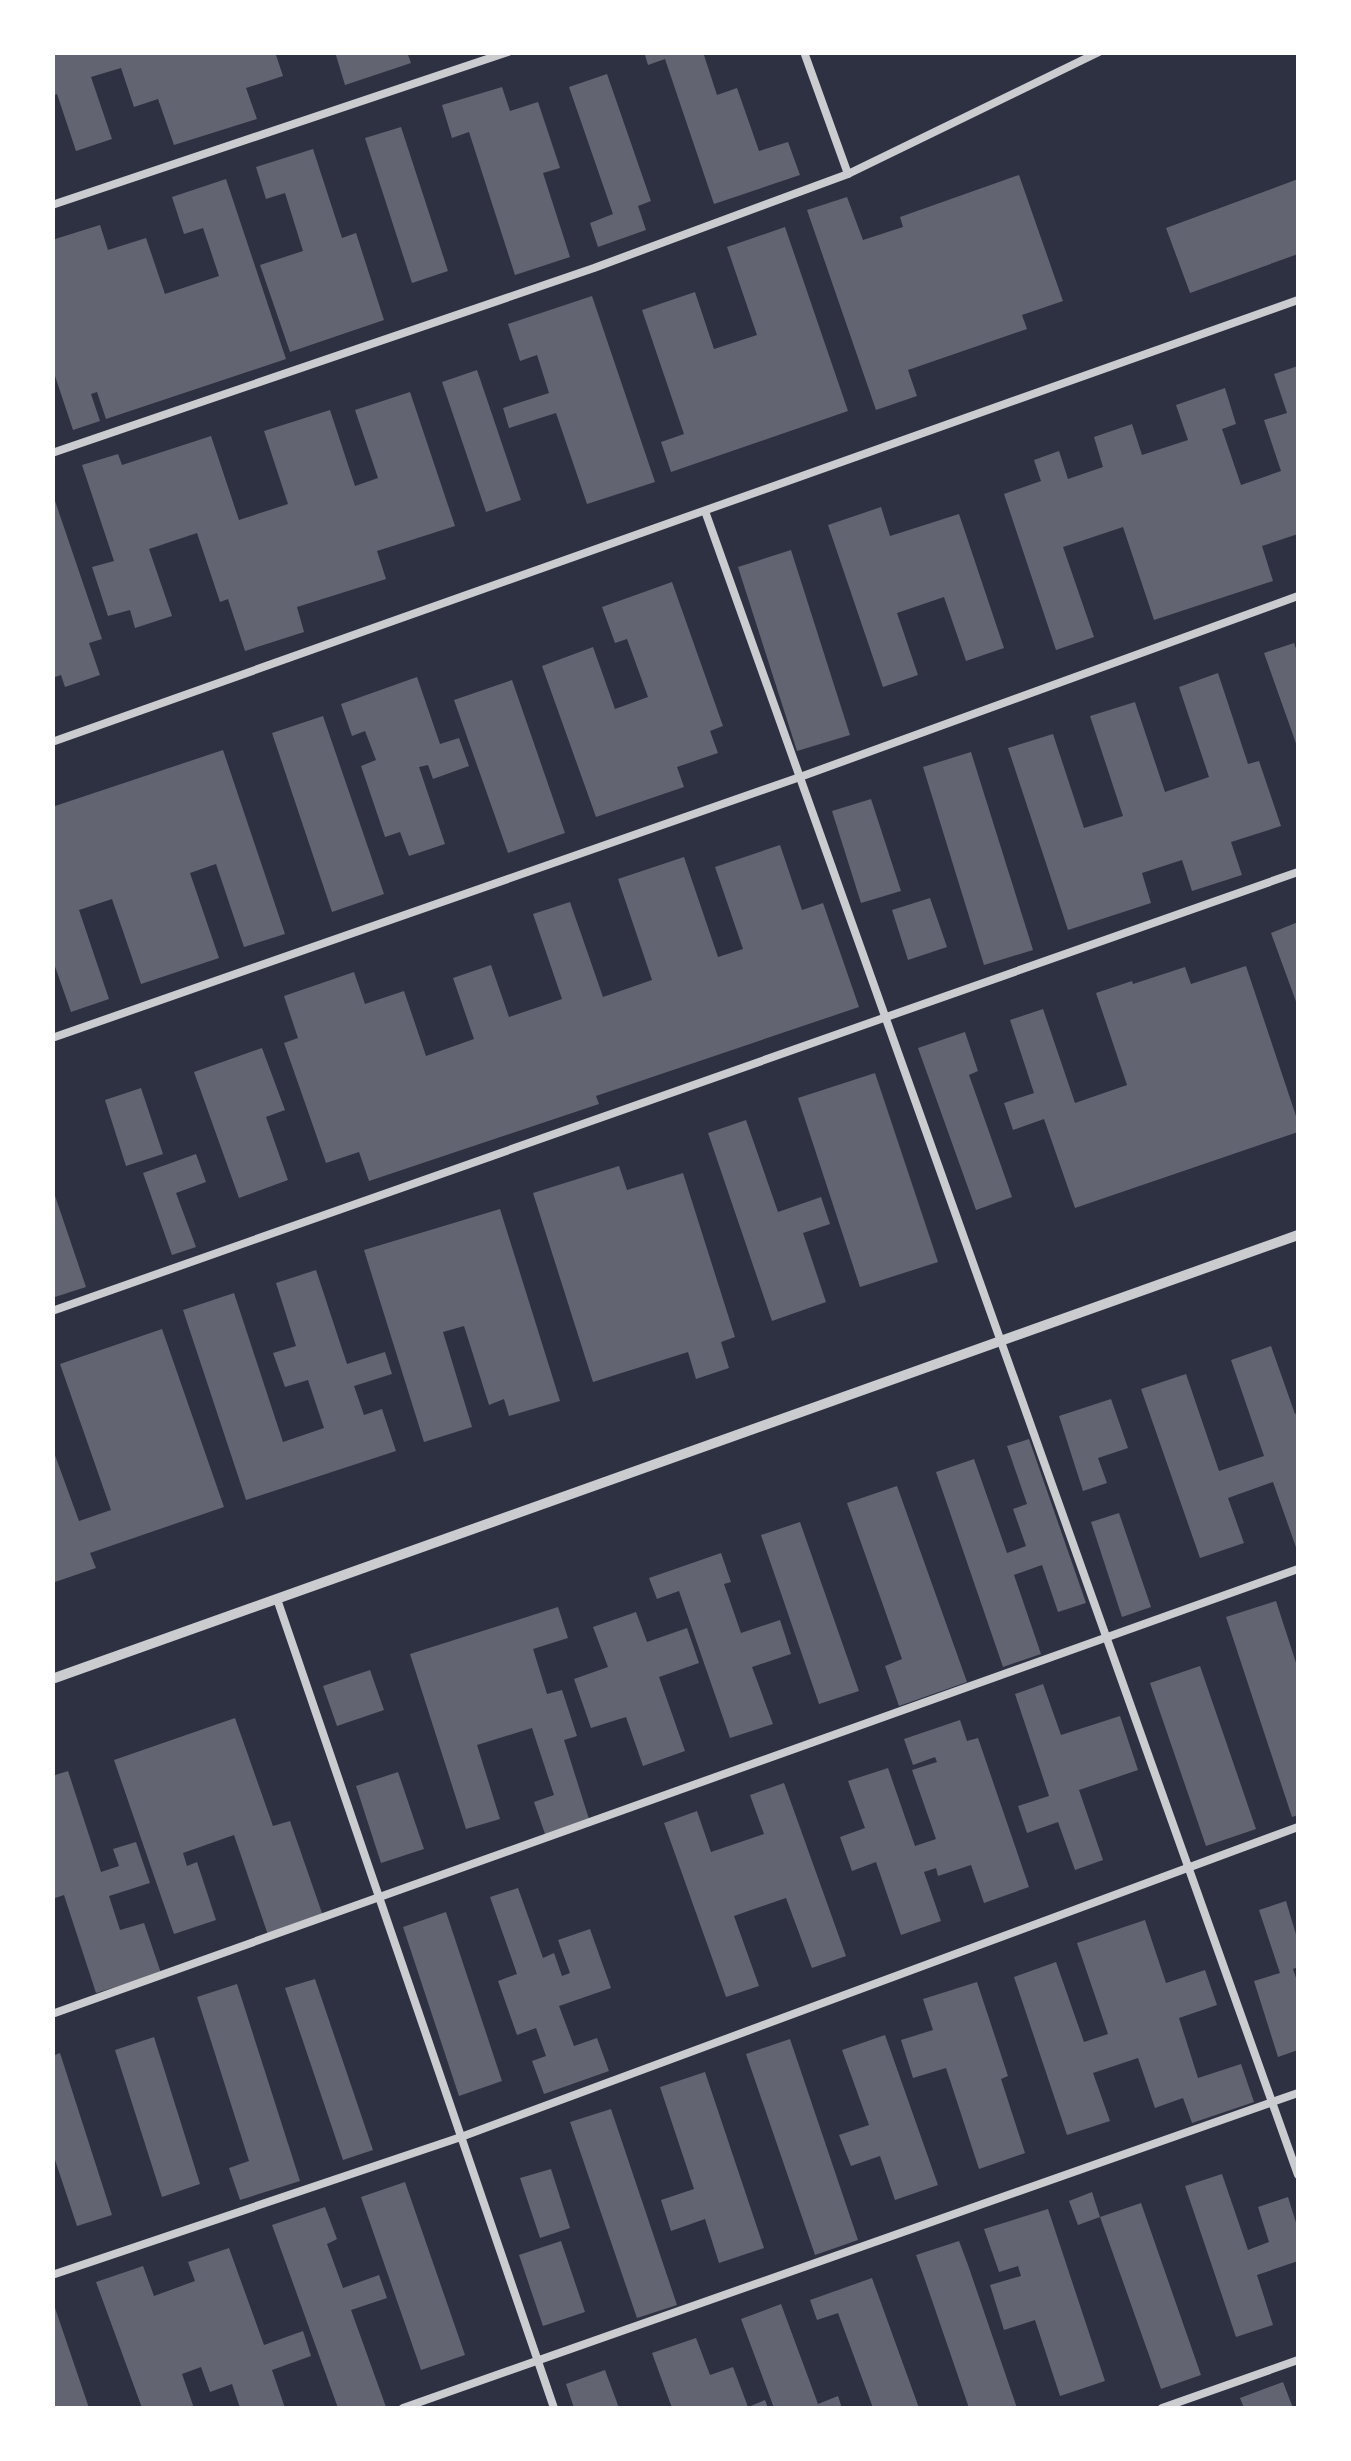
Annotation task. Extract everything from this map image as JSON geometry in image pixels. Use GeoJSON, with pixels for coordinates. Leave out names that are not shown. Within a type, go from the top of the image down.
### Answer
{"type":"FeatureCollection","features":[{"type":"Feature","properties":{"kind":"street"},"geometry":{"type":"LineString","coordinates":[[52,1679],[1298,1235]]}},
{"type":"Feature","properties":{"kind":"lane"},"geometry":{"type":"LineString","coordinates":[[52,205],[508,52]]}},
{"type":"Feature","properties":{"kind":"lane"},"geometry":{"type":"LineString","coordinates":[[804,52],[848,174]]}},
{"type":"Feature","properties":{"kind":"lane"},"geometry":{"type":"LineString","coordinates":[[52,453],[594,268],[848,174],[1099,52]]}},
{"type":"Feature","properties":{"kind":"lane"},"geometry":{"type":"LineString","coordinates":[[52,742],[1298,300]]}},
{"type":"Feature","properties":{"kind":"lane"},"geometry":{"type":"LineString","coordinates":[[705,511],[1298,2175]]}},
{"type":"Feature","properties":{"kind":"lane"},"geometry":{"type":"LineString","coordinates":[[52,1038],[800,777],[1298,596]]}},
{"type":"Feature","properties":{"kind":"lane"},"geometry":{"type":"LineString","coordinates":[[52,1311],[1298,872]]}},
{"type":"Feature","properties":{"kind":"lane"},"geometry":{"type":"LineString","coordinates":[[52,2014],[1298,1570]]}},
{"type":"Feature","properties":{"kind":"lane"},"geometry":{"type":"LineString","coordinates":[[278,1599],[554,2408]]}},
{"type":"Feature","properties":{"kind":"lane"},"geometry":{"type":"LineString","coordinates":[[52,2275],[461,2137],[1298,1826]]}},
{"type":"Feature","properties":{"kind":"lane"},"geometry":{"type":"LineString","coordinates":[[403,2408],[1298,2093]]}},
{"type":"Feature","properties":{"kind":"lane"},"geometry":{"type":"LineString","coordinates":[[1162,2408],[1298,2360]]}},
{"type":"Feature","properties":{"kind":"building"},"geometry":{"type":"Polygon","coordinates":[[[52,52],[275,52],[283,76],[246,88],[257,119],[174,145],[158,99],[134,107],[121,68],[91,77],[112,139],[76,151],[57,94],[52,96],[52,52]]]}},
{"type":"Feature","properties":{"kind":"building"},"geometry":{"type":"Polygon","coordinates":[[[335,52],[407,52],[411,63],[345,85],[335,52]]]}},
{"type":"Feature","properties":{"kind":"building"},"geometry":{"type":"Polygon","coordinates":[[[644,52],[703,52],[717,95],[737,88],[759,151],[788,142],[800,175],[714,204],[665,59],[648,65],[644,52]]]}},
{"type":"Feature","properties":{"kind":"building"},"geometry":{"type":"Polygon","coordinates":[[[607,74],[651,201],[638,206],[646,230],[598,247],[590,223],[613,214],[569,87],[607,74]]]}},
{"type":"Feature","properties":{"kind":"building"},"geometry":{"type":"Polygon","coordinates":[[[502,87],[510,111],[538,102],[560,168],[543,173],[570,257],[515,275],[469,132],[452,138],[442,105],[502,87]]]}},
{"type":"Feature","properties":{"kind":"building"},"geometry":{"type":"Polygon","coordinates":[[[401,127],[448,271],[412,283],[365,138],[401,127]]]}},
{"type":"Feature","properties":{"kind":"building"},"geometry":{"type":"Polygon","coordinates":[[[313,149],[342,238],[356,233],[384,320],[290,352],[260,265],[303,251],[285,193],[266,199],[256,167],[313,149]]]}},
{"type":"Feature","properties":{"kind":"building"},"geometry":{"type":"Polygon","coordinates":[[[1019,175],[1063,301],[1022,315],[1027,329],[908,370],[917,396],[876,410],[807,210],[847,197],[863,240],[903,227],[900,217],[1019,175]]]}},
{"type":"Feature","properties":{"kind":"building"},"geometry":{"type":"Polygon","coordinates":[[[226,179],[286,359],[106,419],[97,392],[91,394],[100,421],[73,430],[52,367],[52,240],[100,225],[108,250],[146,238],[165,294],[219,276],[203,228],[184,234],[172,197],[226,179]]]}},
{"type":"Feature","properties":{"kind":"building"},"geometry":{"type":"Polygon","coordinates":[[[1298,179],[1298,254],[1190,293],[1166,228],[1298,179]]]}},
{"type":"Feature","properties":{"kind":"building"},"geometry":{"type":"Polygon","coordinates":[[[785,227],[848,411],[671,472],[661,442],[684,434],[642,310],[695,292],[714,349],[757,335],[727,247],[785,227]]]}},
{"type":"Feature","properties":{"kind":"building"},"geometry":{"type":"Polygon","coordinates":[[[592,296],[655,482],[587,504],[556,413],[509,428],[503,408],[549,393],[537,355],[520,361],[508,324],[592,296]]]}},
{"type":"Feature","properties":{"kind":"building"},"geometry":{"type":"Polygon","coordinates":[[[1298,366],[1298,534],[1262,546],[1273,581],[1154,620],[1123,527],[1063,547],[1094,637],[1056,650],[1004,494],[1041,481],[1034,460],[1059,451],[1068,479],[1103,467],[1094,437],[1132,424],[1142,455],[1188,440],[1176,405],[1225,388],[1236,424],[1222,429],[1241,485],[1281,471],[1264,420],[1287,413],[1274,374],[1298,366]]]}},
{"type":"Feature","properties":{"kind":"building"},"geometry":{"type":"Polygon","coordinates":[[[477,370],[521,500],[486,512],[442,382],[477,370]]]}},
{"type":"Feature","properties":{"kind":"building"},"geometry":{"type":"Polygon","coordinates":[[[410,392],[455,526],[377,551],[386,579],[297,607],[304,632],[245,651],[228,599],[220,602],[197,533],[149,549],[172,616],[135,628],[130,610],[108,616],[92,567],[114,561],[82,465],[118,454],[122,465],[211,436],[239,520],[288,504],[264,431],[330,410],[355,486],[378,478],[355,410],[410,392]]]}},
{"type":"Feature","properties":{"kind":"building"},"geometry":{"type":"Polygon","coordinates":[[[53,495],[102,639],[89,643],[100,675],[65,687],[61,675],[52,678],[53,495]]]}},
{"type":"Feature","properties":{"kind":"building"},"geometry":{"type":"Polygon","coordinates":[[[881,507],[890,536],[959,514],[1004,648],[966,661],[944,597],[897,613],[918,675],[883,687],[828,525],[881,507]]]}},
{"type":"Feature","properties":{"kind":"building"},"geometry":{"type":"Polygon","coordinates":[[[791,550],[850,735],[797,751],[738,567],[791,550]]]}},
{"type":"Feature","properties":{"kind":"building"},"geometry":{"type":"Polygon","coordinates":[[[672,582],[723,726],[710,731],[718,753],[677,767],[684,787],[596,817],[542,666],[593,647],[615,709],[648,697],[627,639],[615,643],[602,607],[672,582]]]}},
{"type":"Feature","properties":{"kind":"building"},"geometry":{"type":"Polygon","coordinates":[[[1294,643],[1298,654],[1298,749],[1264,653],[1294,643]]]}},
{"type":"Feature","properties":{"kind":"building"},"geometry":{"type":"Polygon","coordinates":[[[1218,673],[1248,764],[1259,761],[1281,826],[1231,842],[1242,875],[1192,891],[1182,860],[1142,873],[1151,903],[1068,930],[1008,748],[1053,734],[1084,828],[1123,816],[1090,716],[1135,702],[1165,792],[1209,777],[1179,687],[1218,673]]]}},
{"type":"Feature","properties":{"kind":"building"},"geometry":{"type":"Polygon","coordinates":[[[417,677],[440,744],[459,738],[469,766],[433,779],[428,765],[419,767],[445,844],[409,856],[400,832],[385,837],[361,766],[376,760],[365,731],[352,736],[341,704],[417,677]]]}},
{"type":"Feature","properties":{"kind":"building"},"geometry":{"type":"Polygon","coordinates":[[[512,680],[565,833],[508,853],[454,700],[512,680]]]}},
{"type":"Feature","properties":{"kind":"building"},"geometry":{"type":"Polygon","coordinates":[[[323,716],[384,894],[332,912],[272,733],[323,716]]]}},
{"type":"Feature","properties":{"kind":"building"},"geometry":{"type":"Polygon","coordinates":[[[223,750],[285,934],[244,947],[216,864],[190,873],[219,958],[141,984],[112,899],[79,910],[109,999],[71,1012],[52,958],[52,807],[223,750]]]}},
{"type":"Feature","properties":{"kind":"building"},"geometry":{"type":"Polygon","coordinates":[[[971,752],[1033,950],[984,965],[923,767],[971,752]]]}},
{"type":"Feature","properties":{"kind":"building"},"geometry":{"type":"Polygon","coordinates":[[[871,799],[901,891],[861,903],[832,811],[871,799]]]}},
{"type":"Feature","properties":{"kind":"building"},"geometry":{"type":"Polygon","coordinates":[[[780,845],[802,910],[823,903],[859,1007],[596,1096],[599,1104],[369,1181],[359,1152],[326,1163],[284,1043],[298,1038],[284,996],[354,972],[365,1004],[404,991],[426,1056],[474,1039],[453,978],[491,965],[509,1017],[562,999],[533,914],[570,902],[603,997],[652,980],[618,879],[684,857],[718,957],[743,949],[715,867],[780,845]]]}},
{"type":"Feature","properties":{"kind":"building"},"geometry":{"type":"Polygon","coordinates":[[[930,898],[947,947],[908,960],[892,910],[930,898]]]}},
{"type":"Feature","properties":{"kind":"building"},"geometry":{"type":"Polygon","coordinates":[[[1298,922],[1298,1007],[1271,933],[1298,922]]]}},
{"type":"Feature","properties":{"kind":"building"},"geometry":{"type":"Polygon","coordinates":[[[1246,966],[1298,1132],[1075,1208],[1044,1119],[1013,1130],[1004,1103],[1034,1093],[1010,1020],[1043,1009],[1075,1103],[1127,1085],[1096,993],[1185,967],[1191,984],[1246,966]]]}},
{"type":"Feature","properties":{"kind":"building"},"geometry":{"type":"Polygon","coordinates":[[[965,1032],[978,1071],[969,1075],[1012,1197],[976,1210],[918,1048],[965,1032]]]}},
{"type":"Feature","properties":{"kind":"building"},"geometry":{"type":"Polygon","coordinates":[[[262,1048],[285,1110],[266,1117],[288,1180],[239,1198],[194,1072],[262,1048]]]}},
{"type":"Feature","properties":{"kind":"building"},"geometry":{"type":"Polygon","coordinates":[[[875,1073],[938,1262],[860,1287],[798,1098],[875,1073]]]}},
{"type":"Feature","properties":{"kind":"building"},"geometry":{"type":"Polygon","coordinates":[[[141,1088],[163,1154],[126,1166],[105,1100],[141,1088]]]}},
{"type":"Feature","properties":{"kind":"building"},"geometry":{"type":"Polygon","coordinates":[[[746,1120],[778,1212],[821,1197],[830,1224],[803,1233],[826,1302],[772,1321],[708,1133],[746,1120]]]}},
{"type":"Feature","properties":{"kind":"building"},"geometry":{"type":"Polygon","coordinates":[[[196,1154],[206,1182],[176,1193],[196,1247],[172,1255],[143,1173],[196,1154]]]}},
{"type":"Feature","properties":{"kind":"building"},"geometry":{"type":"Polygon","coordinates":[[[619,1166],[627,1190],[683,1173],[735,1337],[721,1342],[729,1368],[696,1379],[688,1352],[593,1382],[533,1193],[619,1166]]]}},
{"type":"Feature","properties":{"kind":"building"},"geometry":{"type":"Polygon","coordinates":[[[52,1187],[86,1287],[52,1298],[52,1187]]]}},
{"type":"Feature","properties":{"kind":"building"},"geometry":{"type":"Polygon","coordinates":[[[500,1209],[560,1401],[509,1416],[504,1399],[489,1405],[464,1326],[443,1332],[472,1427],[424,1442],[364,1250],[500,1209]]]}},
{"type":"Feature","properties":{"kind":"building"},"geometry":{"type":"Polygon","coordinates":[[[316,1270],[347,1364],[385,1352],[392,1374],[354,1386],[364,1415],[382,1409],[396,1451],[246,1500],[183,1310],[234,1293],[283,1442],[324,1428],[308,1380],[285,1387],[273,1353],[296,1346],[276,1283],[316,1270]]]}},
{"type":"Feature","properties":{"kind":"building"},"geometry":{"type":"Polygon","coordinates":[[[162,1329],[224,1507],[90,1553],[96,1568],[52,1583],[52,1447],[79,1521],[111,1510],[60,1364],[162,1329]]]}},
{"type":"Feature","properties":{"kind":"building"},"geometry":{"type":"Polygon","coordinates":[[[1271,1346],[1295,1414],[1298,1413],[1298,1553],[1273,1482],[1228,1498],[1244,1543],[1200,1558],[1141,1389],[1186,1374],[1219,1471],[1264,1456],[1231,1360],[1271,1346]]]}},
{"type":"Feature","properties":{"kind":"building"},"geometry":{"type":"Polygon","coordinates":[[[1111,1399],[1128,1448],[1098,1458],[1107,1483],[1083,1491],[1059,1416],[1111,1399]]]}},
{"type":"Feature","properties":{"kind":"building"},"geometry":{"type":"Polygon","coordinates":[[[1029,1439],[1086,1603],[1058,1612],[1042,1565],[1014,1575],[1041,1654],[1003,1667],[936,1472],[974,1459],[1007,1553],[1026,1546],[1013,1509],[1027,1504],[1007,1446],[1029,1439]]]}},
{"type":"Feature","properties":{"kind":"building"},"geometry":{"type":"Polygon","coordinates":[[[897,1486],[967,1682],[899,1706],[885,1666],[902,1659],[847,1503],[897,1486]]]}},
{"type":"Feature","properties":{"kind":"building"},"geometry":{"type":"Polygon","coordinates":[[[1119,1513],[1151,1607],[1122,1617],[1091,1522],[1119,1513]]]}},
{"type":"Feature","properties":{"kind":"building"},"geometry":{"type":"Polygon","coordinates":[[[800,1522],[859,1691],[819,1704],[761,1535],[800,1522]]]}},
{"type":"Feature","properties":{"kind":"building"},"geometry":{"type":"Polygon","coordinates":[[[721,1553],[731,1582],[724,1584],[741,1633],[780,1620],[791,1654],[752,1667],[773,1724],[730,1738],[679,1591],[657,1599],[649,1578],[721,1553]]]}},
{"type":"Feature","properties":{"kind":"building"},"geometry":{"type":"Polygon","coordinates":[[[1276,1601],[1298,1669],[1298,1815],[1292,1817],[1226,1617],[1276,1601]]]}},
{"type":"Feature","properties":{"kind":"building"},"geometry":{"type":"Polygon","coordinates":[[[558,1607],[568,1638],[533,1649],[547,1694],[562,1690],[577,1736],[564,1740],[589,1819],[545,1834],[534,1802],[554,1795],[532,1728],[477,1745],[500,1819],[466,1829],[410,1654],[558,1607]]]}},
{"type":"Feature","properties":{"kind":"building"},"geometry":{"type":"Polygon","coordinates":[[[636,1612],[647,1642],[687,1628],[699,1663],[659,1677],[685,1751],[643,1766],[626,1717],[591,1728],[574,1679],[608,1667],[593,1627],[636,1612]]]}},
{"type":"Feature","properties":{"kind":"building"},"geometry":{"type":"Polygon","coordinates":[[[1200,1666],[1256,1829],[1206,1846],[1150,1683],[1200,1666]]]}},
{"type":"Feature","properties":{"kind":"building"},"geometry":{"type":"Polygon","coordinates":[[[370,1670],[384,1710],[337,1726],[323,1686],[370,1670]]]}},
{"type":"Feature","properties":{"kind":"building"},"geometry":{"type":"Polygon","coordinates":[[[1043,1684],[1061,1735],[1120,1716],[1138,1770],[1079,1790],[1103,1860],[1075,1870],[1058,1822],[1027,1833],[1018,1806],[1049,1796],[1015,1694],[1043,1684]]]}},
{"type":"Feature","properties":{"kind":"building"},"geometry":{"type":"Polygon","coordinates":[[[235,1718],[273,1826],[290,1821],[323,1916],[268,1935],[234,1835],[183,1853],[187,1866],[197,1862],[216,1920],[174,1934],[114,1760],[235,1718]]]}},
{"type":"Feature","properties":{"kind":"building"},"geometry":{"type":"Polygon","coordinates":[[[960,1720],[967,1741],[978,1738],[1029,1887],[984,1903],[971,1865],[938,1876],[936,1868],[924,1872],[941,1921],[901,1935],[876,1862],[852,1871],[840,1837],[865,1828],[848,1781],[888,1768],[915,1846],[936,1839],[912,1770],[937,1762],[935,1757],[913,1765],[904,1739],[960,1720]]]}},
{"type":"Feature","properties":{"kind":"building"},"geometry":{"type":"Polygon","coordinates":[[[68,1771],[101,1872],[119,1866],[113,1849],[136,1842],[150,1883],[109,1896],[120,1930],[144,1923],[161,1973],[96,1993],[64,1895],[52,1899],[52,1776],[68,1771]]]}},
{"type":"Feature","properties":{"kind":"building"},"geometry":{"type":"Polygon","coordinates":[[[398,1772],[424,1849],[381,1863],[356,1786],[398,1772]]]}},
{"type":"Feature","properties":{"kind":"building"},"geometry":{"type":"Polygon","coordinates":[[[784,1783],[846,1956],[812,1968],[786,1898],[734,1916],[759,1986],[726,1997],[664,1823],[697,1811],[711,1852],[764,1834],[750,1795],[784,1783]]]}},
{"type":"Feature","properties":{"kind":"building"},"geometry":{"type":"Polygon","coordinates":[[[518,1888],[543,1958],[554,1953],[562,1976],[570,1973],[558,1940],[590,1929],[611,1988],[559,2006],[574,2046],[597,2038],[609,2071],[544,2094],[532,2061],[546,2056],[536,2028],[517,2035],[498,1981],[517,1974],[490,1897],[518,1888]]]}},
{"type":"Feature","properties":{"kind":"building"},"geometry":{"type":"Polygon","coordinates":[[[1286,1901],[1298,1941],[1298,1967],[1293,1969],[1298,1984],[1298,2050],[1278,2057],[1254,1981],[1280,1973],[1259,1910],[1286,1901]]]}},
{"type":"Feature","properties":{"kind":"building"},"geometry":{"type":"Polygon","coordinates":[[[446,1912],[502,2081],[459,2096],[403,1927],[446,1912]]]}},
{"type":"Feature","properties":{"kind":"building"},"geometry":{"type":"Polygon","coordinates":[[[1145,1920],[1166,1983],[1205,1970],[1217,2005],[1179,2018],[1198,2078],[1241,2064],[1254,2102],[1192,2123],[1183,2098],[1155,2108],[1138,2058],[1093,2073],[1110,2121],[1067,2135],[1014,1977],[1056,1962],[1084,2042],[1108,2034],[1077,1943],[1145,1920]]]}},
{"type":"Feature","properties":{"kind":"building"},"geometry":{"type":"Polygon","coordinates":[[[315,1979],[373,2150],[343,2160],[285,1988],[315,1979]]]}},
{"type":"Feature","properties":{"kind":"building"},"geometry":{"type":"Polygon","coordinates":[[[977,1982],[1008,2076],[1001,2079],[1025,2153],[979,2169],[946,2068],[913,2078],[901,2040],[933,2030],[923,1999],[977,1982]]]}},
{"type":"Feature","properties":{"kind":"building"},"geometry":{"type":"Polygon","coordinates":[[[237,1984],[300,2181],[240,2200],[229,2168],[249,2161],[197,1997],[237,1984]]]}},
{"type":"Feature","properties":{"kind":"building"},"geometry":{"type":"Polygon","coordinates":[[[885,2035],[938,2185],[895,2200],[880,2156],[851,2166],[839,2135],[869,2125],[842,2050],[885,2035]]]}},
{"type":"Feature","properties":{"kind":"building"},"geometry":{"type":"Polygon","coordinates":[[[154,2037],[200,2184],[162,2197],[115,2050],[154,2037]]]}},
{"type":"Feature","properties":{"kind":"building"},"geometry":{"type":"Polygon","coordinates":[[[790,2039],[858,2240],[815,2255],[746,2054],[790,2039]]]}},
{"type":"Feature","properties":{"kind":"building"},"geometry":{"type":"Polygon","coordinates":[[[60,2053],[112,2215],[77,2226],[52,2151],[52,2056],[60,2053]]]}},
{"type":"Feature","properties":{"kind":"building"},"geometry":{"type":"Polygon","coordinates":[[[705,2072],[764,2248],[719,2263],[705,2219],[671,2231],[661,2200],[694,2189],[660,2087],[705,2072]]]}},
{"type":"Feature","properties":{"kind":"building"},"geometry":{"type":"Polygon","coordinates":[[[611,2109],[677,2305],[637,2318],[570,2122],[611,2109]]]}},
{"type":"Feature","properties":{"kind":"building"},"geometry":{"type":"Polygon","coordinates":[[[551,2169],[570,2228],[540,2238],[520,2178],[551,2169]]]}},
{"type":"Feature","properties":{"kind":"building"},"geometry":{"type":"Polygon","coordinates":[[[1222,2174],[1248,2250],[1269,2242],[1258,2207],[1288,2197],[1298,2229],[1298,2261],[1257,2275],[1273,2325],[1236,2337],[1185,2186],[1222,2174]]]}},
{"type":"Feature","properties":{"kind":"building"},"geometry":{"type":"Polygon","coordinates":[[[405,2182],[465,2355],[421,2370],[361,2197],[405,2182]]]}},
{"type":"Feature","properties":{"kind":"building"},"geometry":{"type":"Polygon","coordinates":[[[1092,2192],[1100,2217],[1078,2225],[1069,2201],[1092,2192]]]}},
{"type":"Feature","properties":{"kind":"building"},"geometry":{"type":"Polygon","coordinates":[[[1141,2203],[1201,2375],[1161,2389],[1100,2217],[1141,2203]]]}},
{"type":"Feature","properties":{"kind":"building"},"geometry":{"type":"Polygon","coordinates":[[[325,2207],[337,2239],[327,2244],[343,2288],[379,2275],[387,2298],[351,2310],[386,2407],[338,2408],[272,2225],[325,2207]]]}},
{"type":"Feature","properties":{"kind":"building"},"geometry":{"type":"Polygon","coordinates":[[[1048,2209],[1105,2381],[1060,2396],[1035,2320],[1004,2330],[990,2285],[1021,2276],[1018,2266],[999,2272],[984,2229],[1048,2209]]]}},
{"type":"Feature","properties":{"kind":"building"},"geometry":{"type":"Polygon","coordinates":[[[561,2241],[585,2312],[543,2326],[519,2255],[561,2241]]]}},
{"type":"Feature","properties":{"kind":"building"},"geometry":{"type":"Polygon","coordinates":[[[959,2241],[1017,2408],[969,2408],[916,2255],[959,2241]]]}},
{"type":"Feature","properties":{"kind":"building"},"geometry":{"type":"Polygon","coordinates":[[[229,2248],[264,2345],[303,2331],[311,2356],[272,2370],[285,2408],[240,2408],[232,2384],[210,2392],[201,2367],[182,2374],[194,2408],[142,2408],[96,2282],[143,2266],[154,2296],[195,2281],[188,2262],[229,2248]]]}},
{"type":"Feature","properties":{"kind":"building"},"geometry":{"type":"Polygon","coordinates":[[[872,2278],[919,2408],[873,2408],[838,2313],[817,2320],[810,2300],[872,2278]]]}},
{"type":"Feature","properties":{"kind":"building"},"geometry":{"type":"Polygon","coordinates":[[[53,2302],[89,2408],[52,2408],[53,2302]]]}},
{"type":"Feature","properties":{"kind":"building"},"geometry":{"type":"Polygon","coordinates":[[[781,2304],[818,2404],[838,2396],[842,2408],[774,2408],[741,2319],[781,2304]]]}},
{"type":"Feature","properties":{"kind":"building"},"geometry":{"type":"Polygon","coordinates":[[[696,2338],[710,2375],[733,2367],[748,2407],[765,2400],[768,2408],[672,2408],[652,2353],[696,2338]]]}},
{"type":"Feature","properties":{"kind":"building"},"geometry":{"type":"Polygon","coordinates":[[[605,2370],[619,2408],[574,2408],[566,2384],[605,2370]]]}},
{"type":"Feature","properties":{"kind":"building"},"geometry":{"type":"Polygon","coordinates":[[[1283,2382],[1293,2408],[1244,2408],[1240,2398],[1283,2382]]]}}]}
